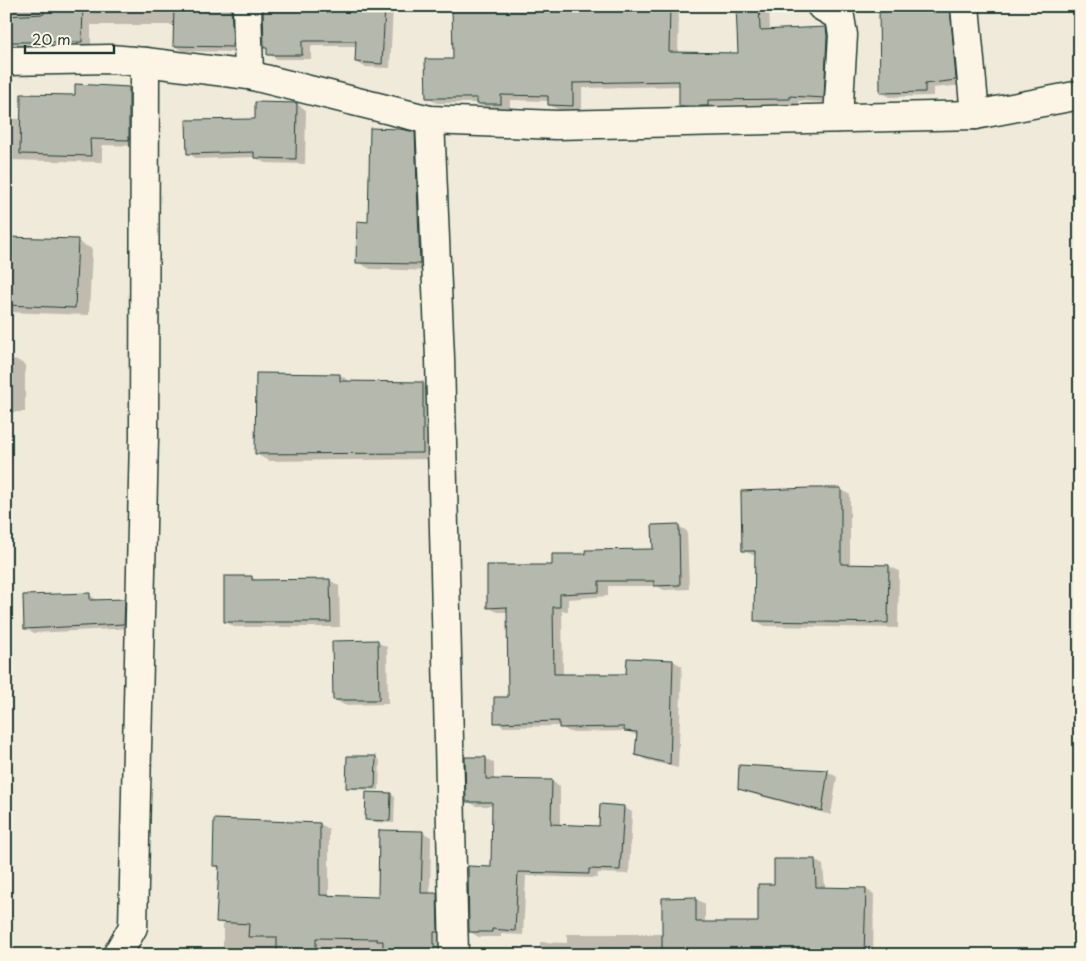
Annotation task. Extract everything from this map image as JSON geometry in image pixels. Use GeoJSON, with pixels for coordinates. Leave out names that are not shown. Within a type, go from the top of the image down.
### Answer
{"type":"FeatureCollection","features":[{"type":"Feature","properties":{"kind":"street"},"geometry":{"type":"LineString","coordinates":[[247,6],[248,75]]}},
{"type":"Feature","properties":{"kind":"street"},"geometry":{"type":"LineString","coordinates":[[821,6],[840,18],[843,35],[838,118]]}},
{"type":"Feature","properties":{"kind":"street"},"geometry":{"type":"LineString","coordinates":[[965,6],[975,115]]}},
{"type":"Feature","properties":{"kind":"street"},"geometry":{"type":"LineString","coordinates":[[6,61],[110,59],[145,62],[248,75],[430,120],[556,125],[975,115],[1080,95]]}},
{"type":"Feature","properties":{"kind":"street"},"geometry":{"type":"LineString","coordinates":[[117,955],[133,927],[144,437],[145,62]]}},
{"type":"Feature","properties":{"kind":"street"},"geometry":{"type":"LineString","coordinates":[[430,120],[440,358],[454,955]]}},
{"type":"Feature","properties":{"kind":"building"},"geometry":{"type":"Polygon","coordinates":[[[44,6],[83,6],[82,42],[6,42],[6,16],[44,14],[44,6]]]}},
{"type":"Feature","properties":{"kind":"building"},"geometry":{"type":"Polygon","coordinates":[[[174,6],[231,6],[233,47],[173,46],[174,6]]]}},
{"type":"Feature","properties":{"kind":"building"},"geometry":{"type":"Polygon","coordinates":[[[385,6],[382,64],[355,62],[356,41],[302,41],[302,55],[267,55],[267,48],[264,48],[263,7],[385,6]]]}},
{"type":"Feature","properties":{"kind":"building"},"geometry":{"type":"Polygon","coordinates":[[[452,6],[670,6],[669,52],[738,53],[736,6],[759,6],[760,30],[826,27],[824,98],[790,96],[790,99],[708,100],[708,106],[679,106],[679,81],[573,83],[573,106],[548,105],[548,96],[501,95],[501,104],[477,104],[477,98],[426,98],[425,59],[453,59],[452,6]]]}},
{"type":"Feature","properties":{"kind":"building"},"geometry":{"type":"Polygon","coordinates":[[[879,6],[950,6],[956,80],[925,84],[925,92],[880,93],[879,6]]]}},
{"type":"Feature","properties":{"kind":"building"},"geometry":{"type":"Polygon","coordinates":[[[75,84],[129,87],[129,140],[90,139],[91,156],[20,154],[21,94],[75,95],[75,84]]]}},
{"type":"Feature","properties":{"kind":"building"},"geometry":{"type":"Polygon","coordinates":[[[255,102],[297,103],[296,159],[254,158],[254,152],[187,154],[186,120],[255,119],[255,102]]]}},
{"type":"Feature","properties":{"kind":"building"},"geometry":{"type":"Polygon","coordinates":[[[370,128],[400,129],[415,132],[420,264],[356,263],[357,221],[368,222],[370,128]]]}},
{"type":"Feature","properties":{"kind":"building"},"geometry":{"type":"Polygon","coordinates":[[[6,237],[78,239],[75,308],[6,305],[6,237]]]}},
{"type":"Feature","properties":{"kind":"building"},"geometry":{"type":"Polygon","coordinates":[[[256,373],[340,374],[340,381],[423,382],[423,453],[255,454],[256,373]]]}},
{"type":"Feature","properties":{"kind":"building"},"geometry":{"type":"Polygon","coordinates":[[[841,488],[841,564],[889,565],[888,623],[754,621],[755,551],[742,551],[741,491],[841,488]]]}},
{"type":"Feature","properties":{"kind":"building"},"geometry":{"type":"Polygon","coordinates":[[[679,524],[680,585],[654,586],[654,581],[599,581],[599,592],[560,594],[560,607],[553,607],[554,674],[626,674],[627,658],[673,660],[670,764],[635,755],[637,732],[624,731],[624,727],[559,728],[559,721],[494,723],[494,697],[508,697],[507,607],[487,608],[487,565],[552,565],[552,554],[586,554],[585,550],[653,549],[652,525],[679,524]]]}},
{"type":"Feature","properties":{"kind":"building"},"geometry":{"type":"Polygon","coordinates":[[[224,576],[252,576],[252,580],[330,579],[331,622],[224,622],[224,576]]]}},
{"type":"Feature","properties":{"kind":"building"},"geometry":{"type":"Polygon","coordinates":[[[90,593],[90,600],[125,599],[124,624],[24,629],[23,595],[90,593]]]}},
{"type":"Feature","properties":{"kind":"building"},"geometry":{"type":"Polygon","coordinates":[[[378,640],[379,700],[333,700],[332,641],[378,640]]]}},
{"type":"Feature","properties":{"kind":"building"},"geometry":{"type":"Polygon","coordinates":[[[347,756],[376,756],[375,788],[346,788],[347,756]]]}},
{"type":"Feature","properties":{"kind":"building"},"geometry":{"type":"Polygon","coordinates":[[[465,757],[486,757],[486,779],[552,780],[551,824],[599,826],[600,804],[624,806],[620,870],[589,869],[589,874],[518,872],[515,931],[492,929],[492,932],[469,932],[468,866],[491,867],[492,802],[466,802],[465,757]]]}},
{"type":"Feature","properties":{"kind":"building"},"geometry":{"type":"Polygon","coordinates":[[[739,765],[828,770],[822,811],[738,789],[739,765]]]}},
{"type":"Feature","properties":{"kind":"building"},"geometry":{"type":"Polygon","coordinates":[[[366,792],[391,793],[390,821],[365,820],[366,792]]]}},
{"type":"Feature","properties":{"kind":"building"},"geometry":{"type":"Polygon","coordinates":[[[214,819],[320,823],[320,895],[378,897],[379,830],[423,831],[421,893],[437,893],[438,932],[434,932],[434,955],[383,955],[383,941],[377,941],[377,939],[316,938],[316,955],[277,955],[277,937],[248,937],[249,924],[216,922],[219,866],[213,866],[214,819]]]}},
{"type":"Feature","properties":{"kind":"building"},"geometry":{"type":"Polygon","coordinates":[[[774,859],[815,859],[816,887],[866,888],[864,955],[662,953],[662,898],[696,897],[696,922],[758,922],[758,884],[774,884],[774,859]]]}}]}
